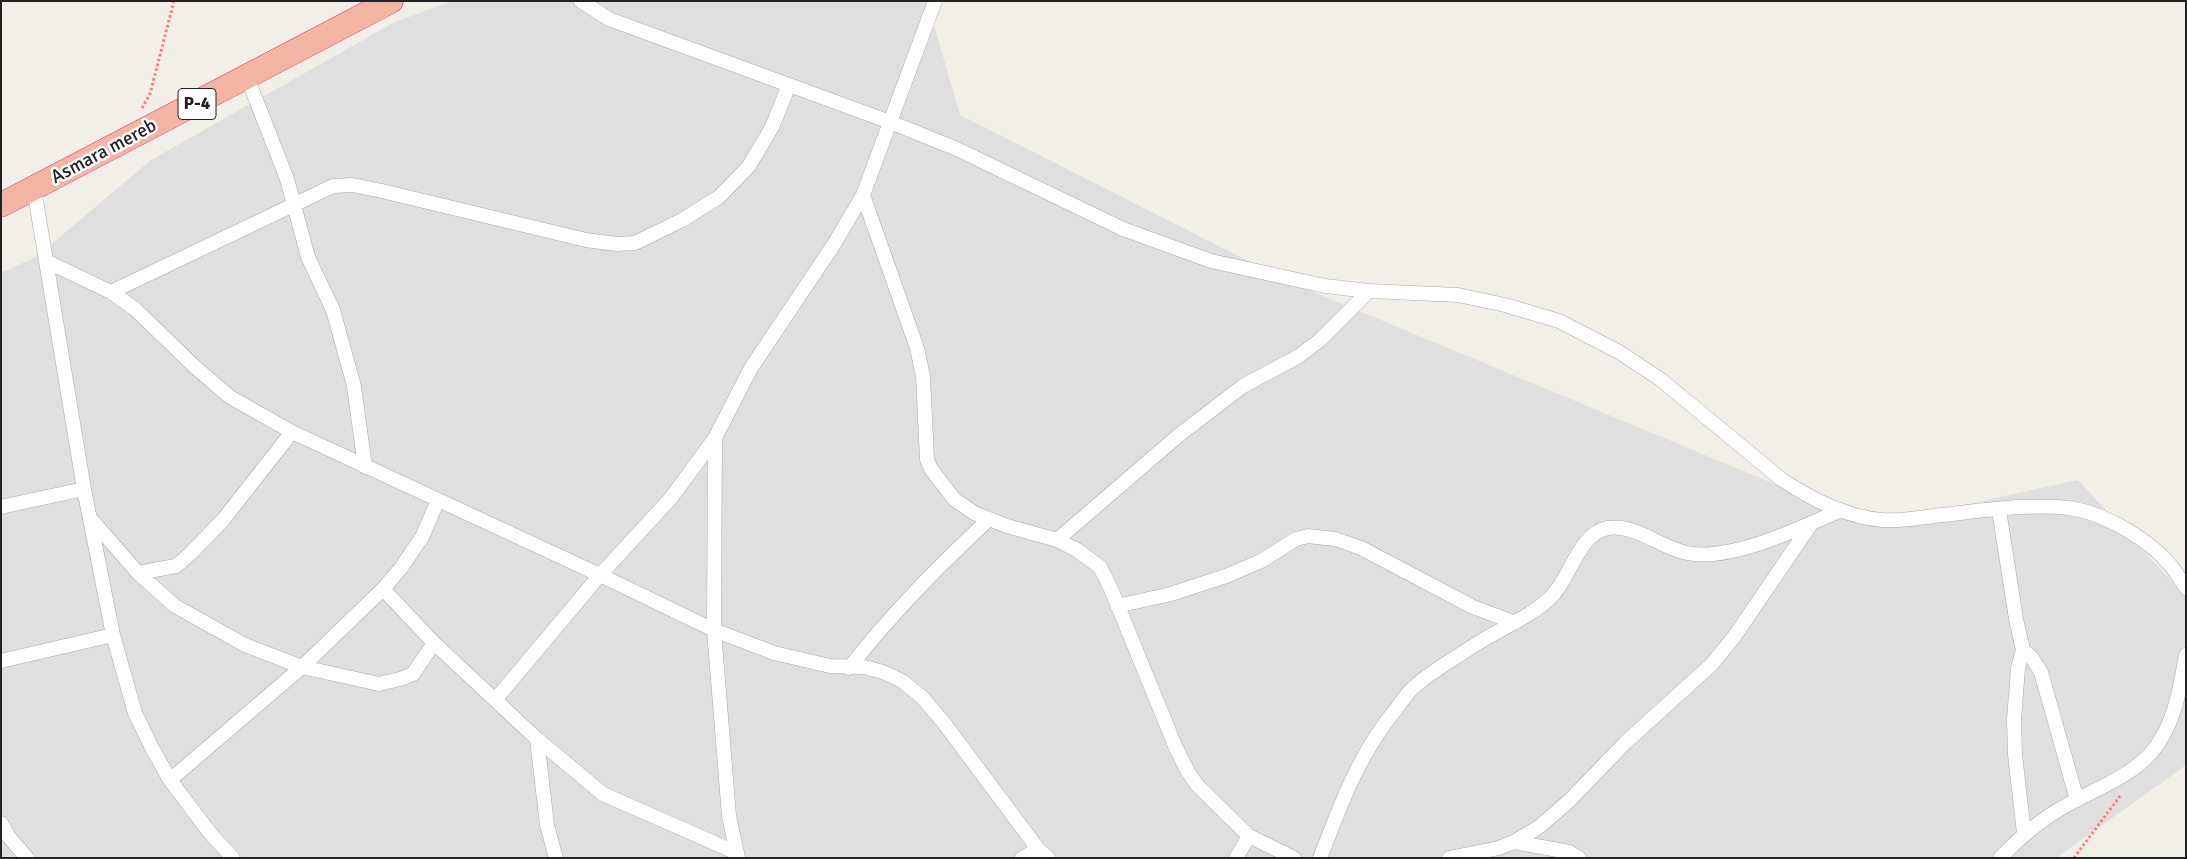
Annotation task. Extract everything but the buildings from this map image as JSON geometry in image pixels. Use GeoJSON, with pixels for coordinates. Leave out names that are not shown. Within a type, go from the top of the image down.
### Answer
{"type":"FeatureCollection","features":[{"type":"Feature","properties":{"kind":"highway","name":"Asmara mereb"},"geometry":{"type":"LineString","coordinates":[[1,205],[391,1]]}},
{"type":"Feature","properties":{"kind":"street"},"geometry":{"type":"LineString","coordinates":[[581,1],[609,19],[890,122],[957,149],[1123,229],[1178,250],[1212,261],[1325,286],[1369,291],[1458,295],[1505,305],[1559,321],[1619,352],[1660,379],[1799,492],[1841,510],[1858,516],[1884,520],[2028,508],[2073,509],[2101,516],[2142,540],[2170,565],[2186,588]]}},
{"type":"Feature","properties":{"kind":"street"},"geometry":{"type":"LineString","coordinates":[[495,700],[600,575],[671,498],[715,438],[751,368],[834,244],[863,195],[935,1]]}},
{"type":"Feature","properties":{"kind":"street"},"geometry":{"type":"LineString","coordinates":[[247,77],[295,204],[308,257],[333,310],[354,386],[365,467]]}},
{"type":"Feature","properties":{"kind":"street"},"geometry":{"type":"LineString","coordinates":[[111,292],[333,186],[352,185],[586,240],[617,244],[635,243],[682,220],[719,197],[749,166],[772,127],[790,86]]}},
{"type":"Feature","properties":{"kind":"street"},"geometry":{"type":"LineString","coordinates":[[34,189],[84,489],[113,635],[135,712],[170,780],[210,832],[233,858]]}},
{"type":"Feature","properties":{"kind":"street"},"geometry":{"type":"LineString","coordinates":[[863,195],[917,348],[922,376],[927,459],[939,482],[954,499],[974,513],[1007,526],[1058,540],[1077,550],[1100,568],[1111,589],[1176,748],[1188,772],[1213,801],[1249,836],[1294,858]]}},
{"type":"Feature","properties":{"kind":"street"},"geometry":{"type":"LineString","coordinates":[[46,261],[111,292],[135,310],[195,368],[230,397],[292,432],[714,630],[774,654],[830,666],[864,668],[883,672],[902,681],[922,697],[963,747],[1043,853],[1022,858]]}},
{"type":"Feature","properties":{"kind":"street"},"geometry":{"type":"LineString","coordinates":[[1058,540],[1179,435],[1243,386],[1299,356],[1320,340],[1369,291]]}},
{"type":"Feature","properties":{"kind":"street"},"geometry":{"type":"LineString","coordinates":[[138,573],[176,566],[190,554],[223,520],[292,432]]}},
{"type":"Feature","properties":{"kind":"street"},"geometry":{"type":"LineString","coordinates":[[715,438],[714,630],[729,816],[737,856]]}},
{"type":"Feature","properties":{"kind":"street"},"geometry":{"type":"LineString","coordinates":[[1,507],[84,489]]}},
{"type":"Feature","properties":{"kind":"street"},"geometry":{"type":"LineString","coordinates":[[170,780],[302,667],[383,589],[402,568],[422,537],[438,500]]}},
{"type":"Feature","properties":{"kind":"street"},"geometry":{"type":"LineString","coordinates":[[1320,858],[1354,773],[1378,730],[1414,687],[1488,635],[1539,608],[1554,594],[1577,556],[1596,533],[1609,528],[1626,529],[1685,553],[1704,556],[1742,549],[1811,524],[1841,510]]}},
{"type":"Feature","properties":{"kind":"street"},"geometry":{"type":"LineString","coordinates":[[1999,510],[2016,619],[2023,650],[2018,668],[2014,720],[2015,755],[2024,833]]}},
{"type":"Feature","properties":{"kind":"street"},"geometry":{"type":"LineString","coordinates":[[91,518],[138,573],[175,606],[245,645],[302,667],[379,684],[400,680],[413,674],[434,643]]}},
{"type":"Feature","properties":{"kind":"street"},"geometry":{"type":"LineString","coordinates":[[849,668],[878,631],[917,588],[989,519]]}},
{"type":"Feature","properties":{"kind":"street"},"geometry":{"type":"LineString","coordinates":[[1449,858],[1499,848],[1514,842],[1539,827],[1569,801],[1626,742],[1712,664],[1734,638],[1811,524]]}},
{"type":"Feature","properties":{"kind":"street"},"geometry":{"type":"LineString","coordinates":[[1117,606],[1171,594],[1226,576],[1261,562],[1296,540],[1308,536],[1335,540],[1362,548],[1466,603],[1513,622]]}},
{"type":"Feature","properties":{"kind":"street"},"geometry":{"type":"LineString","coordinates":[[383,589],[434,643],[495,700],[537,739],[603,794],[737,856]]}},
{"type":"Feature","properties":{"kind":"street"},"geometry":{"type":"LineString","coordinates":[[1,660],[113,635]]}},
{"type":"Feature","properties":{"kind":"street"},"geometry":{"type":"LineString","coordinates":[[2023,650],[2032,658],[2041,672],[2077,800]]}},
{"type":"Feature","properties":{"kind":"street"},"geometry":{"type":"LineString","coordinates":[[2000,858],[2024,833],[2077,800],[2131,770],[2150,754],[2163,735],[2173,714],[2186,655]]}},
{"type":"Feature","properties":{"kind":"street"},"geometry":{"type":"LineString","coordinates":[[537,739],[547,825],[556,858]]}},
{"type":"Feature","properties":{"kind":"street"},"geometry":{"type":"LineString","coordinates":[[1,823],[9,837],[27,858]]}},
{"type":"Feature","properties":{"kind":"street"},"geometry":{"type":"LineString","coordinates":[[1236,858],[1249,836]]}},
{"type":"Feature","properties":{"kind":"street"},"geometry":{"type":"LineString","coordinates":[[1514,842],[1569,852],[1579,858]]}},
{"type":"Feature","properties":{"kind":"path"},"geometry":{"type":"LineString","coordinates":[[138,116],[150,94],[174,1]]}},
{"type":"Feature","properties":{"kind":"path"},"geometry":{"type":"LineString","coordinates":[[2074,858],[2121,794]]}},
{"type":"Feature","properties":{"kind":"shaded area"},"geometry":{"type":"Polygon","coordinates":[[[451,1],[927,1],[960,115],[1292,283],[1873,525],[2078,480],[2186,597],[2186,765],[2056,858],[1,858],[1,273],[36,257],[151,160],[393,23],[451,1]]]}}]}
